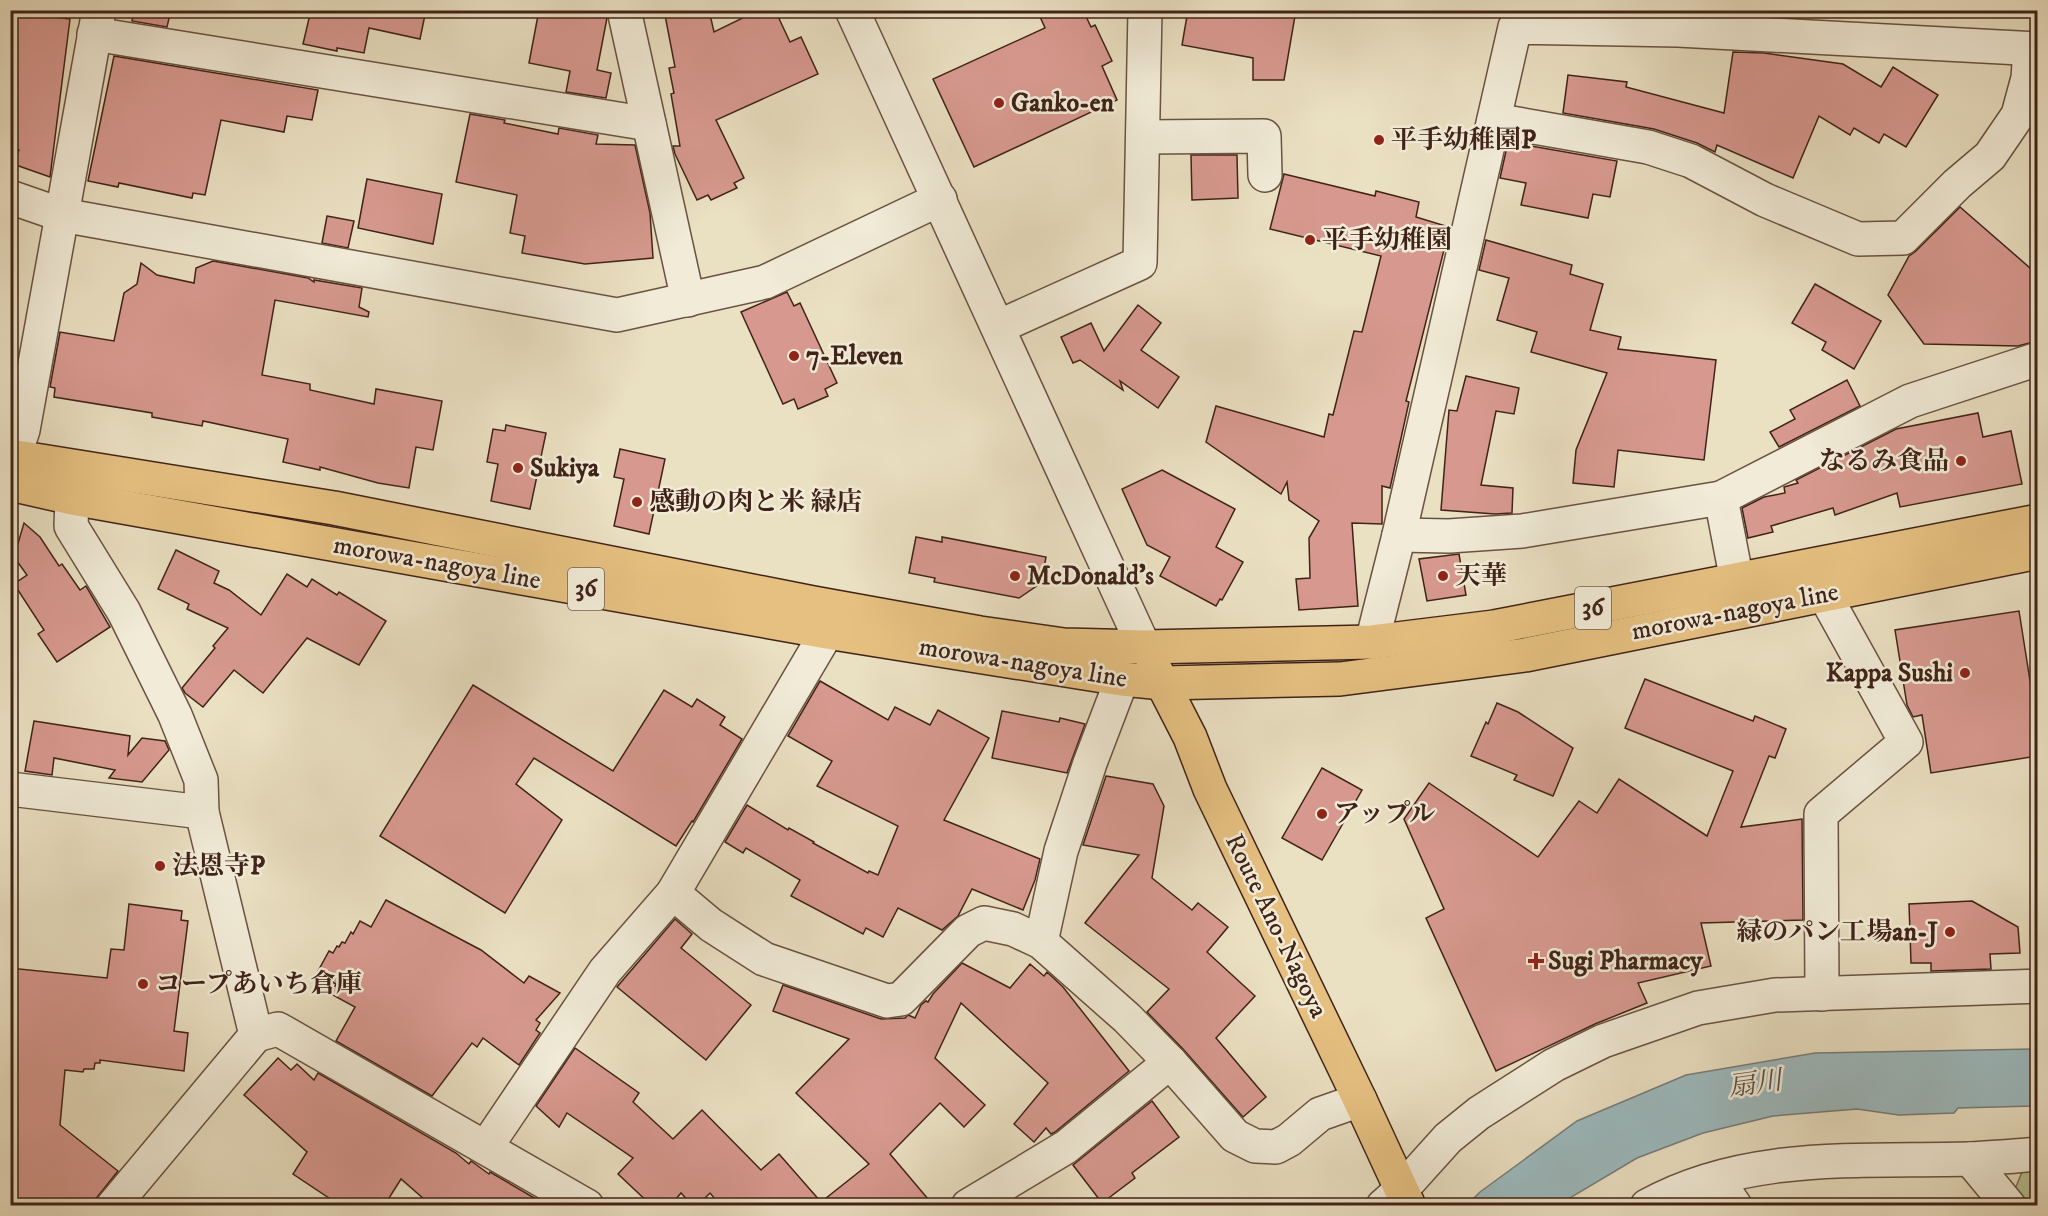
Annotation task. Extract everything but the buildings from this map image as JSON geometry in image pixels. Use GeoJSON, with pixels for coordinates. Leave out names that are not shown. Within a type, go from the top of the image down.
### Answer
{"type":"FeatureCollection","features":[{"type":"Feature","properties":{"kind":"main road","name":"morowa-nagoya line"},"geometry":{"type":"LineString","coordinates":[[11,464],[72,498],[827,632],[1122,679],[1163,683],[1340,679],[1514,656],[2037,552]]}},
{"type":"Feature","properties":{"kind":"main road","name":"morowa-nagoya line"},"geometry":{"type":"LineString","coordinates":[[11,464],[334,508],[790,599],[980,633],[1065,645],[1144,647],[1372,642],[1494,627],[2037,521]]}},
{"type":"Feature","properties":{"kind":"main road","name":"Route Ano-Nagoya"},"geometry":{"type":"LineString","coordinates":[[1144,647],[1190,737],[1215,800],[1360,1100],[1398,1200]]}},
{"type":"Feature","properties":{"kind":"street"},"geometry":{"type":"LineString","coordinates":[[624,10],[688,300]]}},
{"type":"Feature","properties":{"kind":"street"},"geometry":{"type":"LineString","coordinates":[[852,10],[1144,647]]}},
{"type":"Feature","properties":{"kind":"street"},"geometry":{"type":"LineString","coordinates":[[998,327],[1140,263],[1145,10]]}},
{"type":"Feature","properties":{"kind":"street"},"geometry":{"type":"LineString","coordinates":[[11,464],[23,430],[96,22],[650,124]]}},
{"type":"Feature","properties":{"kind":"street"},"geometry":{"type":"LineString","coordinates":[[1372,642],[1399,535],[1515,27],[1678,30],[2034,49],[2018,115],[1990,156],[1957,184],[1903,238],[1858,239],[1765,200],[1691,161],[1648,147],[1494,120]]}},
{"type":"Feature","properties":{"kind":"street"},"geometry":{"type":"LineString","coordinates":[[1143,136],[1264,136],[1265,175]]}},
{"type":"Feature","properties":{"kind":"street"},"geometry":{"type":"LineString","coordinates":[[10,197],[63,215],[617,315],[765,282],[940,200]]}},
{"type":"Feature","properties":{"kind":"street"},"geometry":{"type":"LineString","coordinates":[[1399,535],[1449,536],[1522,531],[1721,498],[1910,401],[2037,359]]}},
{"type":"Feature","properties":{"kind":"street"},"geometry":{"type":"LineString","coordinates":[[72,498],[71,526],[124,612],[175,716],[201,780],[202,812],[256,1035]]}},
{"type":"Feature","properties":{"kind":"street"},"geometry":{"type":"LineString","coordinates":[[1721,498],[1737,581]]}},
{"type":"Feature","properties":{"kind":"street"},"geometry":{"type":"LineString","coordinates":[[1822,994],[1821,814],[1906,742],[1824,594]]}},
{"type":"Feature","properties":{"kind":"street"},"geometry":{"type":"LineString","coordinates":[[486,1147],[605,971],[673,893],[827,632]]}},
{"type":"Feature","properties":{"kind":"street"},"geometry":{"type":"LineString","coordinates":[[1041,942],[1061,851],[1090,763],[1122,679]]}},
{"type":"Feature","properties":{"kind":"street"},"geometry":{"type":"LineString","coordinates":[[10,789],[202,812]]}},
{"type":"Feature","properties":{"kind":"street"},"geometry":{"type":"LineString","coordinates":[[673,893],[711,925],[764,960],[887,1001],[901,999],[968,931],[984,923],[1013,929],[1041,942],[1127,1017],[1235,1136],[1255,1146],[1275,1147],[1289,1140],[1320,1114],[1360,1100]]}},
{"type":"Feature","properties":{"kind":"street"},"geometry":{"type":"LineString","coordinates":[[1398,1200],[1448,1138],[1479,1113],[1554,1065],[1602,1041],[1698,1008],[1775,995],[2037,986]]}},
{"type":"Feature","properties":{"kind":"street"},"geometry":{"type":"LineString","coordinates":[[113,1206],[256,1035],[278,1029],[486,1147],[565,1201]]}},
{"type":"Feature","properties":{"kind":"street"},"geometry":{"type":"LineString","coordinates":[[968,1206],[1066,1148],[1170,1062]]}},
{"type":"Feature","properties":{"kind":"street"},"geometry":{"type":"LineString","coordinates":[[1647,1206],[1693,1184],[1753,1168],[1792,1163],[1880,1159],[1970,1159],[2037,1154]]}},
{"type":"Feature","properties":{"kind":"street"},"geometry":{"type":"LineString","coordinates":[[1970,1159],[2009,1206]]}},
{"type":"Feature","properties":{"kind":"street"},"geometry":{"type":"LineString","coordinates":[[1717,1179],[1735,1206]]}},
{"type":"Feature","properties":{"kind":"green space"},"geometry":{"type":"Polygon","coordinates":[[[1867,10],[2037,10],[2037,12],[1867,16],[1867,10]]]}},
{"type":"Feature","properties":{"kind":"green space"},"geometry":{"type":"Polygon","coordinates":[[[2037,1166],[2037,1205],[2022,1205],[2013,1194],[2024,1167],[2037,1166]]]}},
{"type":"Feature","properties":{"kind":"water","name":"扇川"},"geometry":{"type":"Polygon","coordinates":[[[2037,1049],[2037,1106],[1958,1108],[1954,1113],[1899,1115],[1857,1109],[1773,1116],[1703,1133],[1637,1158],[1561,1205],[1467,1205],[1480,1192],[1577,1121],[1686,1075],[1815,1053],[2037,1049]]]}},
{"type":"Feature","properties":{"kind":"place","name":"Ganko-en"},"geometry":{"type":"Point","coordinates":[999,103]}},
{"type":"Feature","properties":{"kind":"place","name":"平手幼稚園P"},"geometry":{"type":"Point","coordinates":[1379,140]}},
{"type":"Feature","properties":{"kind":"place","name":"平手幼稚園"},"geometry":{"type":"Point","coordinates":[1310,240]}},
{"type":"Feature","properties":{"kind":"place","name":"7-Eleven"},"geometry":{"type":"Point","coordinates":[794,356]}},
{"type":"Feature","properties":{"kind":"place","name":"なるみ食品"},"geometry":{"type":"Point","coordinates":[1961,461]}},
{"type":"Feature","properties":{"kind":"place","name":"Sukiya"},"geometry":{"type":"Point","coordinates":[518,468]}},
{"type":"Feature","properties":{"kind":"place","name":"感動の肉と米 緑店"},"geometry":{"type":"Point","coordinates":[637,502]}},
{"type":"Feature","properties":{"kind":"place","name":"McDonald's"},"geometry":{"type":"Point","coordinates":[1015,576]}},
{"type":"Feature","properties":{"kind":"place","name":"天華"},"geometry":{"type":"Point","coordinates":[1443,576]}},
{"type":"Feature","properties":{"kind":"place","name":"Kappa Sushi"},"geometry":{"type":"Point","coordinates":[1965,673]}},
{"type":"Feature","properties":{"kind":"place","name":"アップル"},"geometry":{"type":"Point","coordinates":[1322,814]}},
{"type":"Feature","properties":{"kind":"place","name":"法恩寺P"},"geometry":{"type":"Point","coordinates":[160,866]}},
{"type":"Feature","properties":{"kind":"place","name":"緑のパン工場an-J"},"geometry":{"type":"Point","coordinates":[1950,932]}},
{"type":"Feature","properties":{"kind":"place","name":"Sugi Pharmacy"},"geometry":{"type":"Point","coordinates":[1536,961]}},
{"type":"Feature","properties":{"kind":"place","name":"コープあいち倉庫"},"geometry":{"type":"Point","coordinates":[143,984]}}]}
